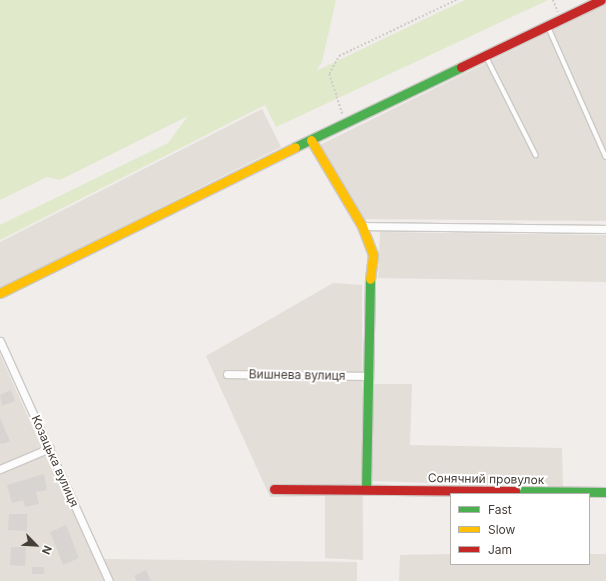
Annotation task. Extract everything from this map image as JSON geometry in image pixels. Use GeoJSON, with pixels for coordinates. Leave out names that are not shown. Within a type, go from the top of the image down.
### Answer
{"type":"FeatureCollection","features":[{"type":"Feature","properties":{"kind":"street"},"geometry":{"type":"LineString","coordinates":[[0,293],[345,122],[601,0]]}},
{"type":"Feature","properties":{"kind":"street"},"geometry":{"type":"LineString","coordinates":[[311,140],[362,226],[373,255],[369,285],[366,489]]}},
{"type":"Feature","properties":{"kind":"street"},"geometry":{"type":"LineString","coordinates":[[362,226],[606,229]]}},
{"type":"Feature","properties":{"kind":"street","name":"Козацька вулиця"},"geometry":{"type":"LineString","coordinates":[[0,341],[50,448],[109,581]]}},
{"type":"Feature","properties":{"kind":"street","name":"Вишнева вулиця"},"geometry":{"type":"LineString","coordinates":[[227,374],[368,376]]}},
{"type":"Feature","properties":{"kind":"street"},"geometry":{"type":"LineString","coordinates":[[0,469],[50,448]]}},
{"type":"Feature","properties":{"kind":"street","name":"Сонячний провулок"},"geometry":{"type":"LineString","coordinates":[[274,489],[606,492]]}},
{"type":"Feature","properties":{"kind":"lane"},"geometry":{"type":"LineString","coordinates":[[547,26],[606,157]]}},
{"type":"Feature","properties":{"kind":"lane"},"geometry":{"type":"LineString","coordinates":[[486,55],[536,154]]}},
{"type":"Feature","properties":{"kind":"path"},"geometry":{"type":"LineString","coordinates":[[345,122],[329,74],[338,56],[456,0]]}},
{"type":"Feature","properties":{"kind":"path"},"geometry":{"type":"LineString","coordinates":[[553,0],[561,19]]}},
{"type":"Feature","properties":{"kind":"shaded area"},"geometry":{"type":"Polygon","coordinates":[[[606,4],[606,221],[364,219],[320,145],[606,4]]]}},
{"type":"Feature","properties":{"kind":"shaded area"},"geometry":{"type":"Polygon","coordinates":[[[262,109],[281,147],[0,288],[0,242],[262,109]]]}},
{"type":"Feature","properties":{"kind":"shaded area"},"geometry":{"type":"Polygon","coordinates":[[[380,232],[606,235],[606,282],[378,278],[380,232]]]}},
{"type":"Feature","properties":{"kind":"shaded area"},"geometry":{"type":"Polygon","coordinates":[[[333,283],[362,285],[363,560],[325,558],[325,496],[270,497],[206,356],[333,283]]]}},
{"type":"Feature","properties":{"kind":"shaded area"},"geometry":{"type":"Polygon","coordinates":[[[0,354],[44,453],[106,581],[0,581],[0,354]]]}},
{"type":"Feature","properties":{"kind":"shaded area"},"geometry":{"type":"Polygon","coordinates":[[[373,384],[412,384],[410,445],[562,448],[563,487],[373,481],[373,384]]]}},
{"type":"Feature","properties":{"kind":"shaded area"},"geometry":{"type":"Polygon","coordinates":[[[450,554],[450,565],[590,565],[590,554],[606,554],[606,581],[399,581],[400,555],[450,554]]]}},
{"type":"Feature","properties":{"kind":"shaded area"},"geometry":{"type":"Polygon","coordinates":[[[103,559],[357,562],[357,581],[112,581],[103,559]]]}},
{"type":"Feature","properties":{"kind":"green space"},"geometry":{"type":"Polygon","coordinates":[[[0,0],[336,0],[322,62],[316,71],[465,0],[548,0],[276,127],[265,105],[0,240],[0,225],[168,143],[188,116],[60,180],[47,177],[0,200],[0,0]]]}},
{"type":"Feature","properties":{"kind":"building"},"geometry":{"type":"Polygon","coordinates":[[[11,390],[15,401],[2,406],[0,395],[11,390]]]}},
{"type":"Feature","properties":{"kind":"building"},"geometry":{"type":"Polygon","coordinates":[[[0,418],[10,441],[3,444],[0,443],[0,418]]]}},
{"type":"Feature","properties":{"kind":"building"},"geometry":{"type":"Polygon","coordinates":[[[44,474],[47,490],[36,492],[39,504],[25,507],[23,500],[12,503],[7,485],[44,474]]]}},
{"type":"Feature","properties":{"kind":"building"},"geometry":{"type":"Polygon","coordinates":[[[9,514],[27,514],[27,531],[8,530],[9,514]]]}},
{"type":"Feature","properties":{"kind":"building"},"geometry":{"type":"Polygon","coordinates":[[[66,525],[79,558],[63,565],[50,532],[66,525]]]}},
{"type":"Feature","properties":{"kind":"building"},"geometry":{"type":"Polygon","coordinates":[[[11,547],[26,547],[25,566],[10,565],[11,547]]]}},
{"type":"Feature","properties":{"kind":"building"},"geometry":{"type":"Polygon","coordinates":[[[32,567],[44,567],[44,574],[32,574],[32,567]]]}},
{"type":"Feature","properties":{"kind":"building"},"geometry":{"type":"Polygon","coordinates":[[[146,570],[151,581],[137,581],[134,576],[146,570]]]}},
{"type":"Feature","properties":{"kind":"traffic: fast"},"geometry":{"type":"LineString","coordinates":[[295,147],[461,67]]}},
{"type":"Feature","properties":{"kind":"traffic: fast"},"geometry":{"type":"LineString","coordinates":[[366,489],[370,279]]}},
{"type":"Feature","properties":{"kind":"traffic: fast"},"geometry":{"type":"LineString","coordinates":[[515,491],[606,492]]}},
{"type":"Feature","properties":{"kind":"traffic: slow"},"geometry":{"type":"LineString","coordinates":[[311,140],[362,226],[373,255],[370,279]]}},
{"type":"Feature","properties":{"kind":"traffic: slow"},"geometry":{"type":"LineString","coordinates":[[0,293],[295,147]]}},
{"type":"Feature","properties":{"kind":"traffic: jam"},"geometry":{"type":"LineString","coordinates":[[461,67],[601,0]]}},
{"type":"Feature","properties":{"kind":"traffic: jam"},"geometry":{"type":"LineString","coordinates":[[274,489],[515,491]]}}]}
